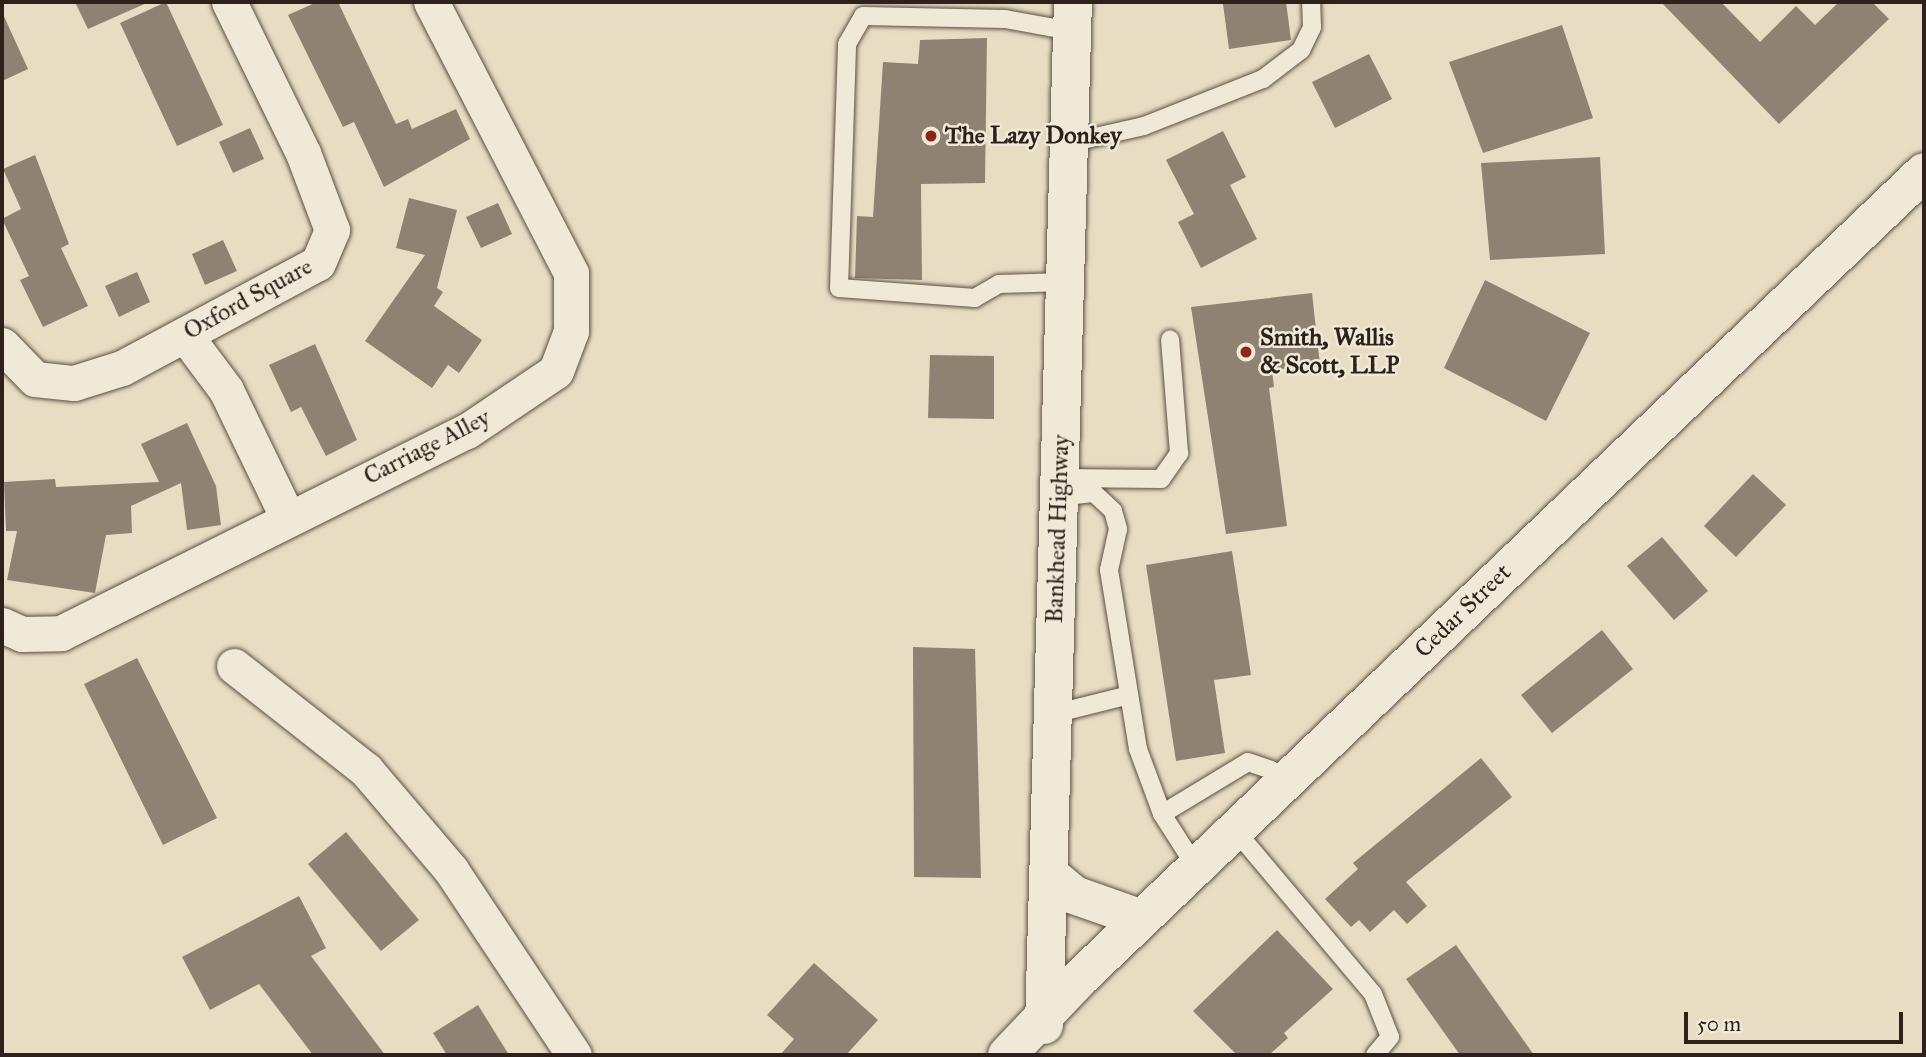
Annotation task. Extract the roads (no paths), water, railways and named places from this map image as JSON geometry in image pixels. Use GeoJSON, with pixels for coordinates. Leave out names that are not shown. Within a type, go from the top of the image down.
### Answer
{"type":"FeatureCollection","features":[{"type":"Feature","properties":{"kind":"street","name":"Oxford Square"},"geometry":{"type":"LineString","coordinates":[[2,345],[35,379],[74,383],[122,368],[318,263],[332,230],[293,129],[229,2]]}},
{"type":"Feature","properties":{"kind":"street","name":"Carriage Alley"},"geometry":{"type":"LineString","coordinates":[[2,625],[22,634],[61,633],[288,516],[467,431],[556,371],[571,331],[571,273],[431,2]]}},
{"type":"Feature","properties":{"kind":"street","name":"Bankhead Highway"},"geometry":{"type":"LineString","coordinates":[[1042,1055],[1072,16]]}},
{"type":"Feature","properties":{"kind":"street","name":"Cedar Street"},"geometry":{"type":"LineString","coordinates":[[1007,1055],[1044,1013],[1924,172]]}},
{"type":"Feature","properties":{"kind":"street"},"geometry":{"type":"LineString","coordinates":[[185,335],[226,390],[288,516]]}},
{"type":"Feature","properties":{"kind":"street"},"geometry":{"type":"LineString","coordinates":[[234,666],[366,770],[451,870],[574,1055]]}},
{"type":"Feature","properties":{"kind":"street"},"geometry":{"type":"LineString","coordinates":[[1048,873],[1074,895],[1142,919]]}},
{"type":"Feature","properties":{"kind":"lane"},"geometry":{"type":"LineString","coordinates":[[1069,143],[1144,126],[1263,79],[1301,50],[1312,27],[1311,2]]}},
{"type":"Feature","properties":{"kind":"lane"},"geometry":{"type":"LineString","coordinates":[[1065,282],[999,284],[975,298],[839,288],[847,44],[863,16],[1005,19],[1072,16]]}},
{"type":"Feature","properties":{"kind":"lane"},"geometry":{"type":"LineString","coordinates":[[1059,487],[1161,480],[1180,453],[1170,339]]}},
{"type":"Feature","properties":{"kind":"lane"},"geometry":{"type":"LineString","coordinates":[[1059,487],[1094,493],[1113,511],[1118,529],[1109,570],[1138,749],[1162,814],[1196,867]]}},
{"type":"Feature","properties":{"kind":"lane"},"geometry":{"type":"LineString","coordinates":[[1053,714],[1129,695]]}},
{"type":"Feature","properties":{"kind":"lane"},"geometry":{"type":"LineString","coordinates":[[1162,814],[1248,762],[1271,770],[1278,789]]}},
{"type":"Feature","properties":{"kind":"lane"},"geometry":{"type":"LineString","coordinates":[[1235,830],[1373,994],[1390,1037],[1375,1055]]}},
{"type":"Feature","properties":{"kind":"place","name":"The Lazy Donkey"},"geometry":{"type":"Point","coordinates":[931,136]}},
{"type":"Feature","properties":{"kind":"place","name":"Smith, Wallis & Scott, LLP"},"geometry":{"type":"Point","coordinates":[1246,352]}}]}
